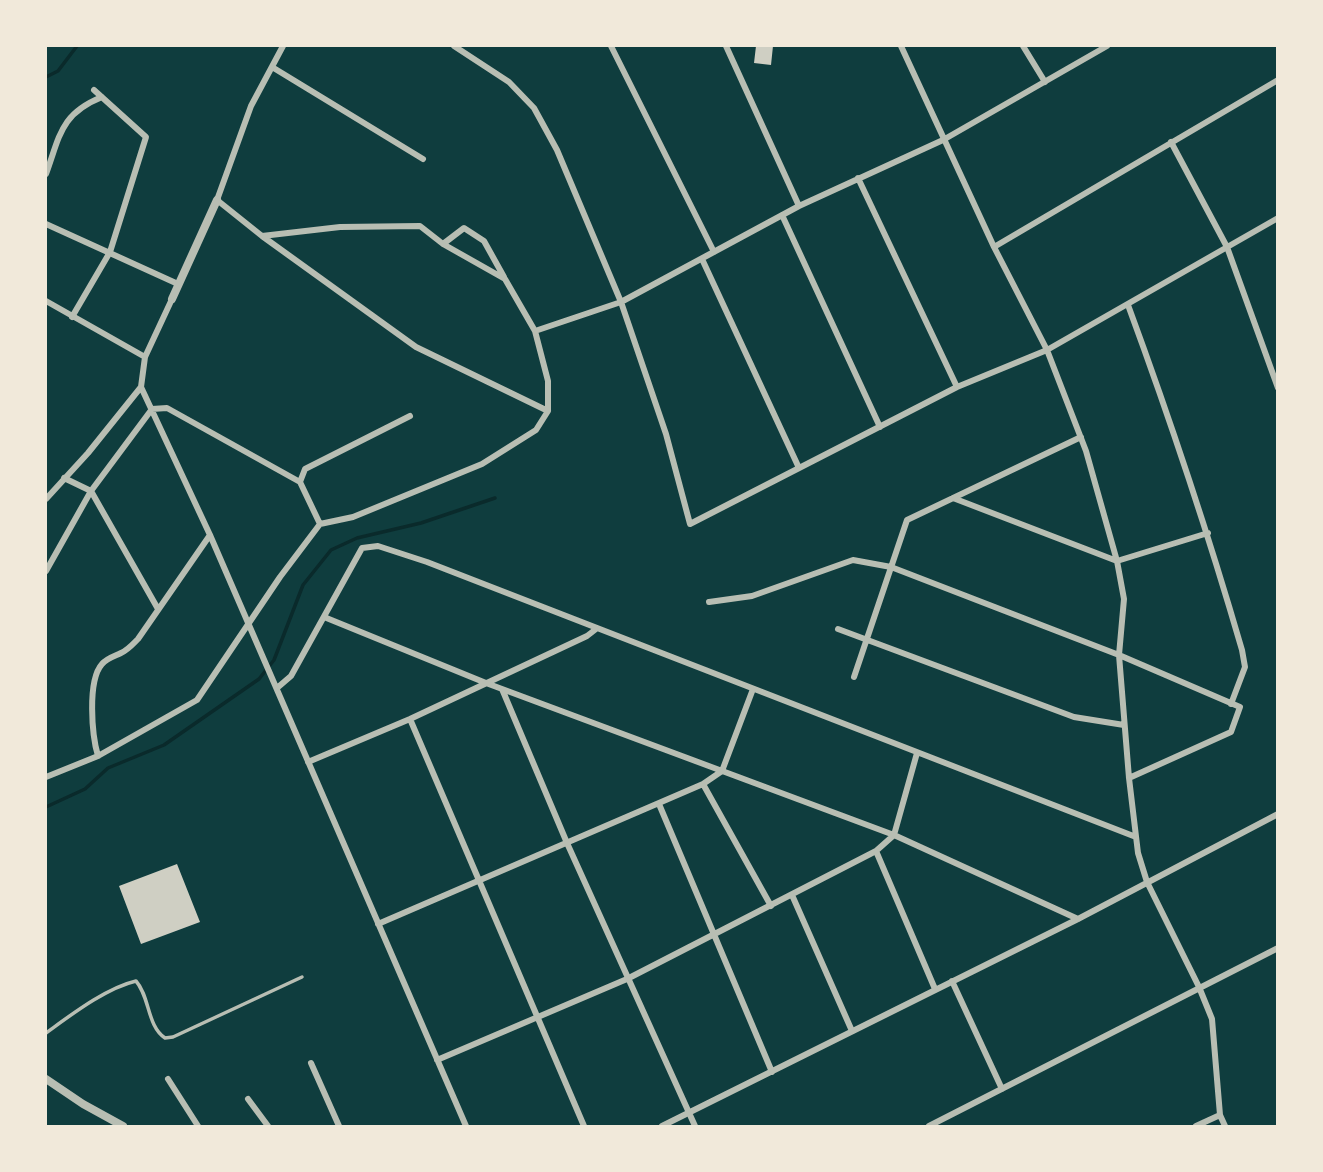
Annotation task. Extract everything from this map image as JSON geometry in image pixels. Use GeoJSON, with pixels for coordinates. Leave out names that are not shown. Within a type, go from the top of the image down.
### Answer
{"type":"FeatureCollection","features":[{"type":"Feature","properties":{"kind":"street"},"geometry":{"type":"LineString","coordinates":[[46,499],[88,453],[141,387],[145,357],[217,200],[251,106],[283,46]]}},
{"type":"Feature","properties":{"kind":"street"},"geometry":{"type":"LineString","coordinates":[[454,46],[464,48],[509,82],[534,108],[557,150],[621,302],[666,434],[690,524],[957,387],[1047,350],[1278,218]]}},
{"type":"Feature","properties":{"kind":"street"},"geometry":{"type":"LineString","coordinates":[[611,46],[714,252]]}},
{"type":"Feature","properties":{"kind":"street"},"geometry":{"type":"LineString","coordinates":[[726,46],[799,206]]}},
{"type":"Feature","properties":{"kind":"street"},"geometry":{"type":"LineString","coordinates":[[901,46],[994,247],[1047,350],[1081,437],[1117,561],[1124,598],[1119,655],[1138,853],[1147,882],[1199,986],[1212,1019],[1220,1115],[1224,1126]]}},
{"type":"Feature","properties":{"kind":"street"},"geometry":{"type":"LineString","coordinates":[[1023,46],[1045,82]]}},
{"type":"Feature","properties":{"kind":"street"},"geometry":{"type":"LineString","coordinates":[[535,331],[621,302],[799,206],[943,140],[1107,46]]}},
{"type":"Feature","properties":{"kind":"street"},"geometry":{"type":"LineString","coordinates":[[272,67],[423,159]]}},
{"type":"Feature","properties":{"kind":"street"},"geometry":{"type":"LineString","coordinates":[[994,247],[1278,80]]}},
{"type":"Feature","properties":{"kind":"street"},"geometry":{"type":"LineString","coordinates":[[72,317],[110,252],[146,137],[94,90]]}},
{"type":"Feature","properties":{"kind":"street"},"geometry":{"type":"LineString","coordinates":[[46,174],[65,123],[84,104],[102,97]]}},
{"type":"Feature","properties":{"kind":"street"},"geometry":{"type":"LineString","coordinates":[[1171,142],[1227,247],[1278,388]]}},
{"type":"Feature","properties":{"kind":"street"},"geometry":{"type":"LineString","coordinates":[[858,178],[957,387]]}},
{"type":"Feature","properties":{"kind":"street"},"geometry":{"type":"LineString","coordinates":[[217,200],[262,236],[416,347],[548,411]]}},
{"type":"Feature","properties":{"kind":"street"},"geometry":{"type":"LineString","coordinates":[[782,215],[880,427]]}},
{"type":"Feature","properties":{"kind":"street"},"geometry":{"type":"LineString","coordinates":[[46,224],[178,284]]}},
{"type":"Feature","properties":{"kind":"street"},"geometry":{"type":"LineString","coordinates":[[262,236],[340,228],[420,226],[443,244],[505,279]]}},
{"type":"Feature","properties":{"kind":"street"},"geometry":{"type":"LineString","coordinates":[[46,777],[98,756],[197,700],[280,577],[320,524],[353,517],[482,464],[536,430],[548,411],[548,381],[535,331],[484,242],[464,228],[443,244]]}},
{"type":"Feature","properties":{"kind":"street"},"geometry":{"type":"LineString","coordinates":[[702,259],[799,468]]}},
{"type":"Feature","properties":{"kind":"street"},"geometry":{"type":"LineString","coordinates":[[46,301],[145,357]]}},
{"type":"Feature","properties":{"kind":"street"},"geometry":{"type":"LineString","coordinates":[[1128,305],[1208,533],[1242,650],[1245,667],[1231,704]]}},
{"type":"Feature","properties":{"kind":"street"},"geometry":{"type":"LineString","coordinates":[[141,387],[210,535],[466,1126]]}},
{"type":"Feature","properties":{"kind":"street"},"geometry":{"type":"LineString","coordinates":[[46,571],[91,491],[152,409],[167,408],[300,482],[320,524]]}},
{"type":"Feature","properties":{"kind":"street"},"geometry":{"type":"LineString","coordinates":[[300,482],[305,469],[410,416]]}},
{"type":"Feature","properties":{"kind":"street"},"geometry":{"type":"LineString","coordinates":[[854,677],[907,520],[1081,437]]}},
{"type":"Feature","properties":{"kind":"street"},"geometry":{"type":"LineString","coordinates":[[64,478],[91,491],[158,609]]}},
{"type":"Feature","properties":{"kind":"street"},"geometry":{"type":"LineString","coordinates":[[953,498],[1117,561],[1208,533]]}},
{"type":"Feature","properties":{"kind":"street"},"geometry":{"type":"LineString","coordinates":[[98,756],[93,739],[91,708],[99,669],[107,659],[124,652],[138,639],[210,535]]}},
{"type":"Feature","properties":{"kind":"street"},"geometry":{"type":"LineString","coordinates":[[277,688],[291,676],[362,548],[378,546],[427,562],[1136,837]]}},
{"type":"Feature","properties":{"kind":"street"},"geometry":{"type":"LineString","coordinates":[[709,602],[752,596],[853,559],[891,567],[1119,655],[1240,707],[1231,732],[1129,778]]}},
{"type":"Feature","properties":{"kind":"street"},"geometry":{"type":"LineString","coordinates":[[324,617],[502,690],[894,835],[1078,919]]}},
{"type":"Feature","properties":{"kind":"street"},"geometry":{"type":"LineString","coordinates":[[308,762],[410,719],[587,636],[596,629]]}},
{"type":"Feature","properties":{"kind":"street"},"geometry":{"type":"LineString","coordinates":[[838,629],[1074,717],[1124,725]]}},
{"type":"Feature","properties":{"kind":"street"},"geometry":{"type":"LineString","coordinates":[[378,924],[704,784],[722,771],[753,689]]}},
{"type":"Feature","properties":{"kind":"street"},"geometry":{"type":"LineString","coordinates":[[502,690],[627,979],[695,1126]]}},
{"type":"Feature","properties":{"kind":"street"},"geometry":{"type":"LineString","coordinates":[[410,719],[584,1126]]}},
{"type":"Feature","properties":{"kind":"street"},"geometry":{"type":"LineString","coordinates":[[436,1060],[627,979],[876,851],[894,835],[917,752]]}},
{"type":"Feature","properties":{"kind":"street"},"geometry":{"type":"LineString","coordinates":[[704,784],[771,906]]}},
{"type":"Feature","properties":{"kind":"street"},"geometry":{"type":"LineString","coordinates":[[660,804],[772,1072]]}},
{"type":"Feature","properties":{"kind":"street"},"geometry":{"type":"LineString","coordinates":[[662,1126],[1078,919],[1278,814]]}},
{"type":"Feature","properties":{"kind":"street"},"geometry":{"type":"LineString","coordinates":[[876,851],[935,989]]}},
{"type":"Feature","properties":{"kind":"street"},"geometry":{"type":"LineString","coordinates":[[792,895],[852,1031]]}},
{"type":"Feature","properties":{"kind":"street"},"geometry":{"type":"LineString","coordinates":[[929,1126],[1278,948]]}},
{"type":"Feature","properties":{"kind":"street"},"geometry":{"type":"LineString","coordinates":[[952,981],[1002,1089]]}},
{"type":"Feature","properties":{"kind":"street"},"geometry":{"type":"LineString","coordinates":[[312,1063],[339,1126]]}},
{"type":"Feature","properties":{"kind":"street"},"geometry":{"type":"LineString","coordinates":[[46,1079],[120,1126]]}},
{"type":"Feature","properties":{"kind":"street"},"geometry":{"type":"LineString","coordinates":[[168,1079],[198,1126]]}},
{"type":"Feature","properties":{"kind":"street"},"geometry":{"type":"LineString","coordinates":[[248,1099],[268,1126]]}},
{"type":"Feature","properties":{"kind":"street"},"geometry":{"type":"LineString","coordinates":[[1196,1126],[1220,1115]]}},
{"type":"Feature","properties":{"kind":"lane"},"geometry":{"type":"LineString","coordinates":[[46,1033],[125,983],[136,981],[142,987],[158,1033],[165,1038],[173,1037],[302,977]]}},
{"type":"Feature","properties":{"kind":"building"},"geometry":{"type":"Polygon","coordinates":[[[756,46],[773,46],[771,65],[754,63],[756,46]]]}},
{"type":"Feature","properties":{"kind":"building"},"geometry":{"type":"Polygon","coordinates":[[[177,864],[200,922],[141,944],[119,886],[177,864]]]}},
{"type":"Feature","properties":{"kind":"waterway"},"geometry":{"type":"LineString","coordinates":[[46,77],[58,71],[77,46]]}},
{"type":"Feature","properties":{"kind":"waterway"},"geometry":{"type":"LineString","coordinates":[[46,807],[85,789],[108,768],[164,745],[259,679],[274,660],[303,585],[331,550],[357,538],[421,523],[495,498]]}}]}
